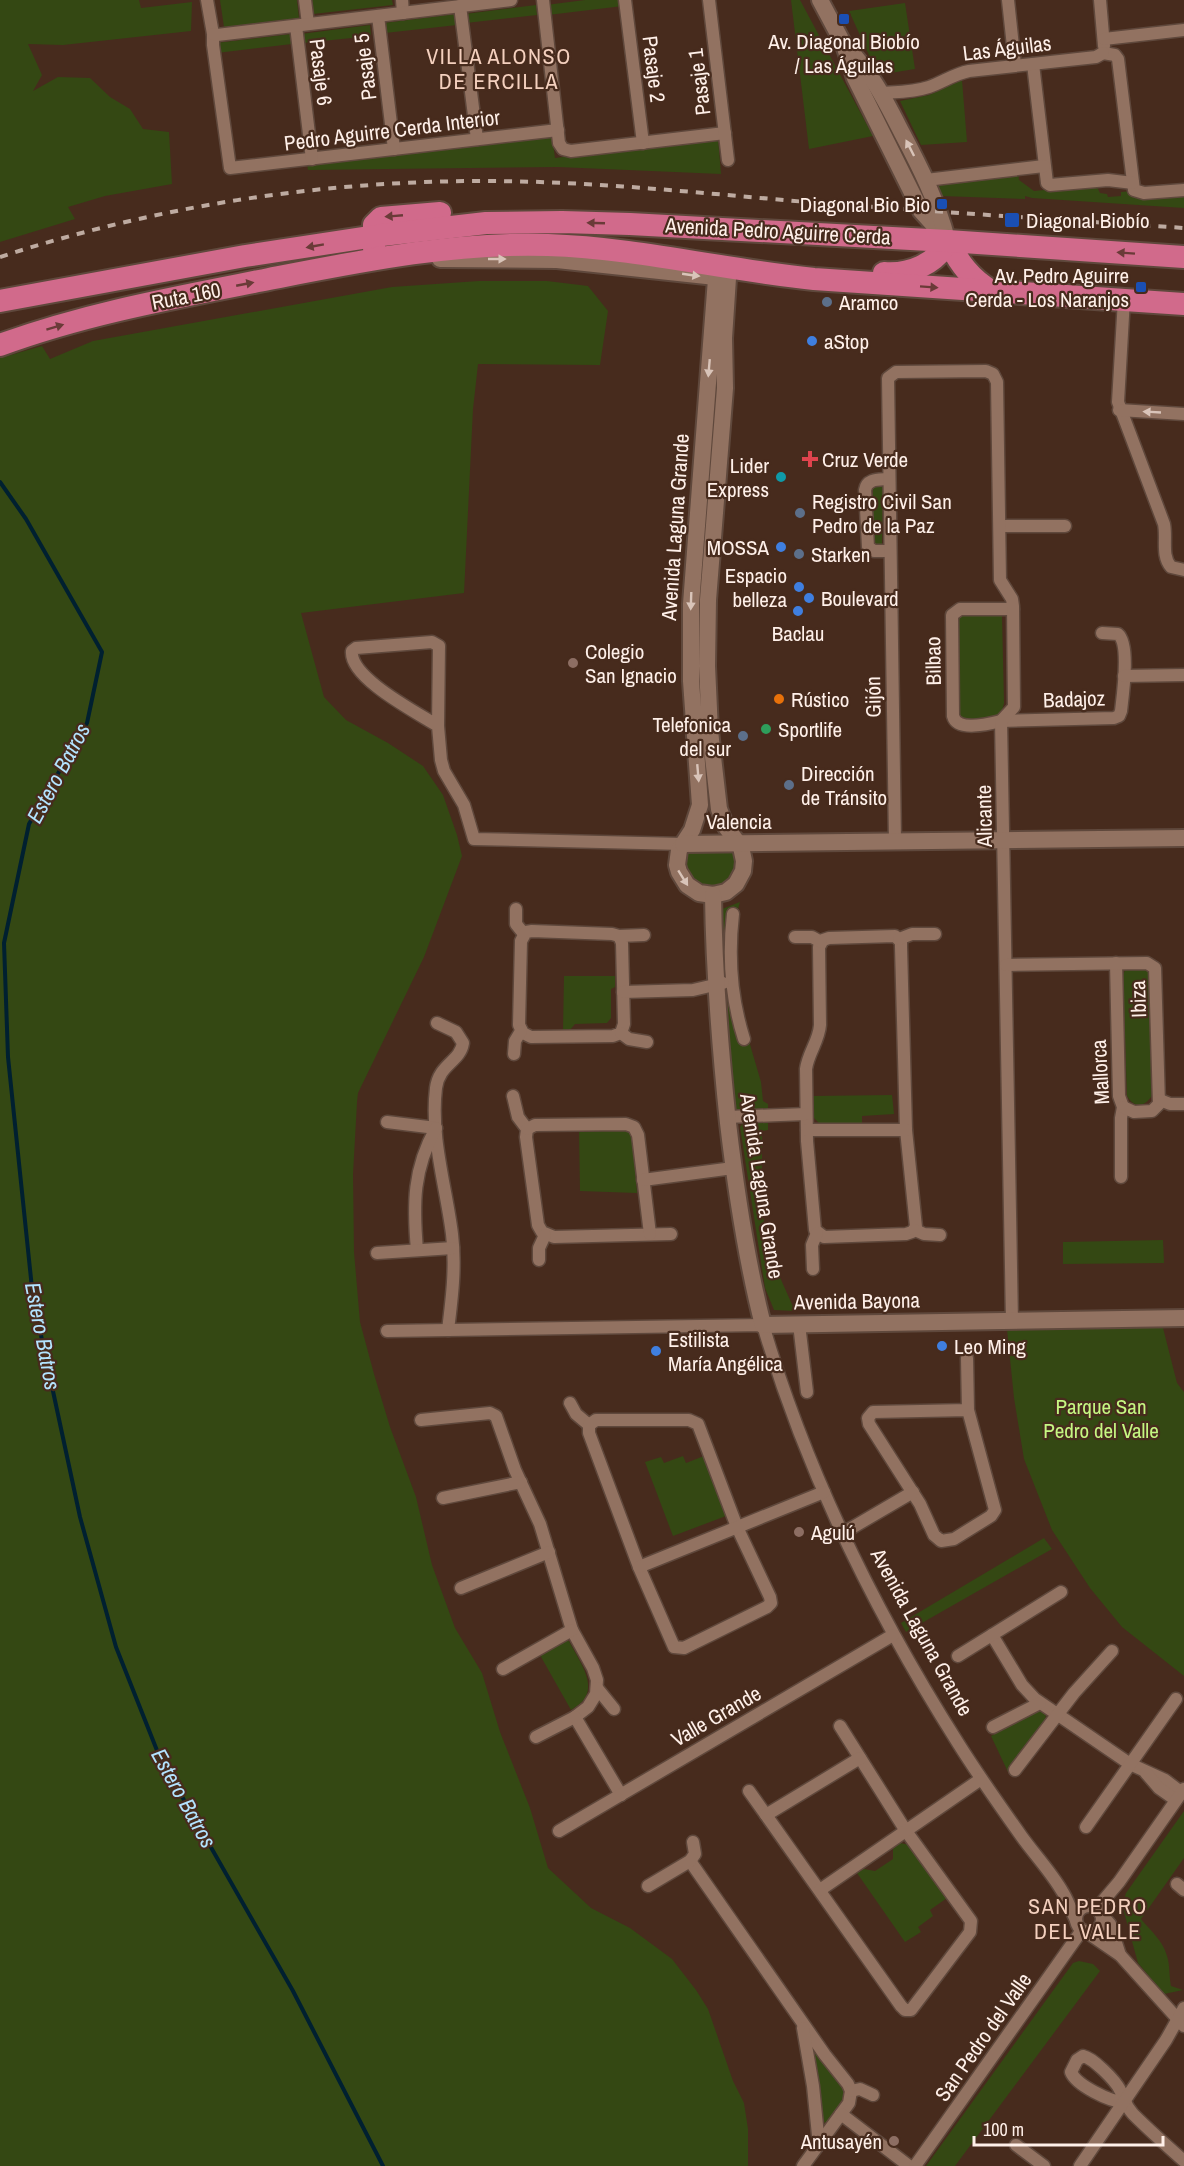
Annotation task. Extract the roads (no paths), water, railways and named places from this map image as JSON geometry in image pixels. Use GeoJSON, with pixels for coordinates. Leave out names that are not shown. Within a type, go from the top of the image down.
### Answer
{"type":"FeatureCollection","features":[{"type":"Feature","properties":{"kind":"highway","name":"Avenida Pedro Aguirre Cerda"},"geometry":{"type":"LineString","coordinates":[[373,236],[467,224],[562,222],[948,241],[1184,257]]}},
{"type":"Feature","properties":{"kind":"highway"},"geometry":{"type":"LineString","coordinates":[[373,236],[376,259]]}},
{"type":"Feature","properties":{"kind":"highway","name":"Ruta 160"},"geometry":{"type":"LineString","coordinates":[[0,301],[190,266],[373,236]]}},
{"type":"Feature","properties":{"kind":"highway"},"geometry":{"type":"LineString","coordinates":[[731,276],[810,269],[891,274],[915,269],[929,263],[943,250],[948,241]]}},
{"type":"Feature","properties":{"kind":"highway"},"geometry":{"type":"LineString","coordinates":[[948,241],[964,269],[979,284],[991,291]]}},
{"type":"Feature","properties":{"kind":"highway","name":"Avenida Pedro Aguirre Cerda"},"geometry":{"type":"LineString","coordinates":[[376,259],[467,247],[547,245],[618,250],[731,276],[814,279],[1184,304]]}},
{"type":"Feature","properties":{"kind":"highway","name":"Ruta 160"},"geometry":{"type":"LineString","coordinates":[[0,345],[55,326],[124,308],[376,259]]}},
{"type":"Feature","properties":{"kind":"highway","name":"Ruta 160"},"geometry":{"type":"LineString","coordinates":[[0,314],[53,296],[116,280]]}},
{"type":"Feature","properties":{"kind":"main road"},"geometry":{"type":"LineString","coordinates":[[820,0],[844,45],[855,78],[921,211],[948,241]]}},
{"type":"Feature","properties":{"kind":"main road"},"geometry":{"type":"LineString","coordinates":[[844,45],[869,73],[882,93],[926,180],[948,241]]}},
{"type":"Feature","properties":{"kind":"main road","name":"Avenida Pedro Aguirre Cerda"},"geometry":{"type":"LineString","coordinates":[[376,259],[557,260],[731,276]]}},
{"type":"Feature","properties":{"kind":"main road","name":"Avenida Laguna Grande"},"geometry":{"type":"LineString","coordinates":[[731,276],[724,338],[725,388],[708,600],[707,666],[710,731],[717,798],[722,819],[739,844],[744,861],[740,878],[726,892],[713,896],[699,893],[687,885],[677,865],[679,850],[696,822],[700,805],[691,691],[690,613],[731,276]]}},
{"type":"Feature","properties":{"kind":"main road","name":"Valencia"},"geometry":{"type":"LineString","coordinates":[[683,844],[1184,838]]}},
{"type":"Feature","properties":{"kind":"main road","name":"Avenida Laguna Grande"},"geometry":{"type":"LineString","coordinates":[[713,896],[724,983],[728,1117],[733,1168],[747,1254],[764,1325]]}},
{"type":"Feature","properties":{"kind":"main road","name":"Avenida Bayona"},"geometry":{"type":"LineString","coordinates":[[764,1325],[1184,1318]]}},
{"type":"Feature","properties":{"kind":"street"},"geometry":{"type":"LineString","coordinates":[[207,0],[213,34],[217,35],[378,16],[403,6],[460,6],[511,0]]}},
{"type":"Feature","properties":{"kind":"street","name":"Pasaje 6"},"geometry":{"type":"LineString","coordinates":[[305,0],[302,25],[312,159]]}},
{"type":"Feature","properties":{"kind":"street"},"geometry":{"type":"LineString","coordinates":[[543,0],[559,143],[563,149],[571,151],[725,133]]}},
{"type":"Feature","properties":{"kind":"street","name":"Pasaje 2"},"geometry":{"type":"LineString","coordinates":[[626,0],[643,143]]}},
{"type":"Feature","properties":{"kind":"street","name":"Pasaje 1"},"geometry":{"type":"LineString","coordinates":[[709,0],[729,160]]}},
{"type":"Feature","properties":{"kind":"street"},"geometry":{"type":"LineString","coordinates":[[1008,0],[1015,66]]}},
{"type":"Feature","properties":{"kind":"street"},"geometry":{"type":"LineString","coordinates":[[1100,0],[1103,53],[1114,55],[1118,59],[1134,190],[1144,193],[1184,190]]}},
{"type":"Feature","properties":{"kind":"street"},"geometry":{"type":"LineString","coordinates":[[460,6],[477,140]]}},
{"type":"Feature","properties":{"kind":"street","name":"Pasaje 5"},"geometry":{"type":"LineString","coordinates":[[378,16],[394,149]]}},
{"type":"Feature","properties":{"kind":"street"},"geometry":{"type":"LineString","coordinates":[[1104,39],[1184,30]]}},
{"type":"Feature","properties":{"kind":"street","name":"Pedro Aguirre Cerda Interior"},"geometry":{"type":"LineString","coordinates":[[213,34],[230,168],[558,130]]}},
{"type":"Feature","properties":{"kind":"street","name":"Las Águilas"},"geometry":{"type":"LineString","coordinates":[[882,93],[919,90],[960,73],[1096,57],[1103,53]]}},
{"type":"Feature","properties":{"kind":"street"},"geometry":{"type":"LineString","coordinates":[[1033,64],[1044,166],[1046,180],[1050,185],[1107,180],[1133,183]]}},
{"type":"Feature","properties":{"kind":"street"},"geometry":{"type":"LineString","coordinates":[[926,180],[1044,166]]}},
{"type":"Feature","properties":{"kind":"street"},"geometry":{"type":"LineString","coordinates":[[1124,299],[1117,394],[1119,410],[1164,524],[1165,557],[1168,565],[1174,569],[1184,570]]}},
{"type":"Feature","properties":{"kind":"street","name":"Gijón"},"geometry":{"type":"LineString","coordinates":[[896,842],[888,378],[896,372],[939,371]]}},
{"type":"Feature","properties":{"kind":"street","name":"Alicante"},"geometry":{"type":"LineString","coordinates":[[939,371],[986,371],[993,374],[997,382],[1000,580],[1012,599],[1013,609],[1014,707],[1001,721],[1012,1322]]}},
{"type":"Feature","properties":{"kind":"street"},"geometry":{"type":"LineString","coordinates":[[1119,410],[1184,414]]}},
{"type":"Feature","properties":{"kind":"street"},"geometry":{"type":"LineString","coordinates":[[889,479],[871,480],[865,490],[868,547],[874,551],[890,551]]}},
{"type":"Feature","properties":{"kind":"street"},"geometry":{"type":"LineString","coordinates":[[1000,526],[1065,525]]}},
{"type":"Feature","properties":{"kind":"street","name":"Bilbao"},"geometry":{"type":"LineString","coordinates":[[1001,721],[983,724],[961,724],[954,721],[952,615],[960,609],[1013,609]]}},
{"type":"Feature","properties":{"kind":"street","name":"Badajoz"},"geometry":{"type":"LineString","coordinates":[[1001,721],[1119,716],[1124,676],[1123,638],[1118,634],[1102,633]]}},
{"type":"Feature","properties":{"kind":"street"},"geometry":{"type":"LineString","coordinates":[[432,642],[438,644],[440,648],[438,726],[374,685],[354,662],[351,654],[354,649],[432,642]]}},
{"type":"Feature","properties":{"kind":"street"},"geometry":{"type":"LineString","coordinates":[[1124,676],[1184,675]]}},
{"type":"Feature","properties":{"kind":"street","name":"Valencia"},"geometry":{"type":"LineString","coordinates":[[438,726],[442,766],[464,805],[474,839],[683,844]]}},
{"type":"Feature","properties":{"kind":"street"},"geometry":{"type":"LineString","coordinates":[[516,909],[516,924],[524,934]]}},
{"type":"Feature","properties":{"kind":"street","name":"Avenida Laguna Grande"},"geometry":{"type":"LineString","coordinates":[[733,914],[730,951],[724,983],[744,1039]]}},
{"type":"Feature","properties":{"kind":"street"},"geometry":{"type":"LineString","coordinates":[[621,1033],[531,1036],[521,1031],[519,1025],[521,941],[524,934],[532,931],[612,933],[619,936],[644,934]]}},
{"type":"Feature","properties":{"kind":"street"},"geometry":{"type":"LineString","coordinates":[[898,939],[907,935],[935,934]]}},
{"type":"Feature","properties":{"kind":"street"},"geometry":{"type":"LineString","coordinates":[[619,936],[622,943],[624,1024],[621,1033]]}},
{"type":"Feature","properties":{"kind":"street"},"geometry":{"type":"LineString","coordinates":[[891,936],[898,939],[901,947],[906,1130],[917,1221],[915,1230],[909,1234],[824,1237],[817,1233],[814,1226],[806,1114],[807,1063],[820,1030],[819,952],[821,942],[829,938],[891,936]]}},
{"type":"Feature","properties":{"kind":"street"},"geometry":{"type":"LineString","coordinates":[[795,938],[812,937],[821,942]]}},
{"type":"Feature","properties":{"kind":"street","name":"Mallorca"},"geometry":{"type":"LineString","coordinates":[[1116,963],[1119,1096],[1124,1107],[1121,1118],[1121,1178]]}},
{"type":"Feature","properties":{"kind":"street","name":"Ibiza"},"geometry":{"type":"LineString","coordinates":[[1006,965],[1147,963],[1154,966],[1156,970],[1160,1100]]}},
{"type":"Feature","properties":{"kind":"street"},"geometry":{"type":"LineString","coordinates":[[623,992],[693,990],[724,983]]}},
{"type":"Feature","properties":{"kind":"street"},"geometry":{"type":"LineString","coordinates":[[437,1023],[460,1035],[463,1043],[461,1052],[445,1066],[436,1083],[436,1128],[453,1248],[453,1290],[448,1330]]}},
{"type":"Feature","properties":{"kind":"street"},"geometry":{"type":"LineString","coordinates":[[514,1054],[515,1041],[521,1031]]}},
{"type":"Feature","properties":{"kind":"street"},"geometry":{"type":"LineString","coordinates":[[621,1033],[629,1039],[647,1042]]}},
{"type":"Feature","properties":{"kind":"street"},"geometry":{"type":"LineString","coordinates":[[513,1096],[518,1117],[527,1129],[526,1137],[538,1225],[545,1235],[554,1237],[671,1234]]}},
{"type":"Feature","properties":{"kind":"street"},"geometry":{"type":"LineString","coordinates":[[1124,1107],[1134,1112],[1152,1111],[1158,1107],[1160,1100],[1170,1104],[1184,1104]]}},
{"type":"Feature","properties":{"kind":"street"},"geometry":{"type":"LineString","coordinates":[[728,1117],[806,1114]]}},
{"type":"Feature","properties":{"kind":"street"},"geometry":{"type":"LineString","coordinates":[[387,1122],[436,1128]]}},
{"type":"Feature","properties":{"kind":"street"},"geometry":{"type":"LineString","coordinates":[[527,1129],[535,1125],[630,1125],[637,1132],[650,1234]]}},
{"type":"Feature","properties":{"kind":"street"},"geometry":{"type":"LineString","coordinates":[[417,1250],[414,1210],[416,1179],[423,1155],[436,1128]]}},
{"type":"Feature","properties":{"kind":"street"},"geometry":{"type":"LineString","coordinates":[[807,1130],[906,1130]]}},
{"type":"Feature","properties":{"kind":"street"},"geometry":{"type":"LineString","coordinates":[[644,1180],[733,1168]]}},
{"type":"Feature","properties":{"kind":"street"},"geometry":{"type":"LineString","coordinates":[[915,1230],[924,1234],[940,1235]]}},
{"type":"Feature","properties":{"kind":"street"},"geometry":{"type":"LineString","coordinates":[[813,1269],[813,1245],[817,1233]]}},
{"type":"Feature","properties":{"kind":"street"},"geometry":{"type":"LineString","coordinates":[[539,1260],[539,1248],[545,1235]]}},
{"type":"Feature","properties":{"kind":"street"},"geometry":{"type":"LineString","coordinates":[[376,1253],[453,1248]]}},
{"type":"Feature","properties":{"kind":"street"},"geometry":{"type":"LineString","coordinates":[[799,1324],[807,1392]]}},
{"type":"Feature","properties":{"kind":"street","name":"Avenida Laguna Grande"},"geometry":{"type":"LineString","coordinates":[[764,1325],[788,1402],[824,1492],[893,1635],[981,1779],[1062,1891]]}},
{"type":"Feature","properties":{"kind":"street","name":"Avenida Bayona"},"geometry":{"type":"LineString","coordinates":[[387,1331],[764,1325]]}},
{"type":"Feature","properties":{"kind":"street"},"geometry":{"type":"LineString","coordinates":[[967,1358],[968,1410],[995,1508],[993,1515],[954,1539],[940,1541],[934,1536],[913,1492],[869,1424],[869,1415],[876,1412],[968,1410]]}},
{"type":"Feature","properties":{"kind":"street"},"geometry":{"type":"LineString","coordinates":[[570,1403],[576,1414],[589,1425],[589,1433],[639,1567],[672,1644],[677,1649],[684,1648],[771,1603],[770,1596],[737,1527],[699,1427],[695,1422],[689,1420],[596,1420],[589,1425]]}},
{"type":"Feature","properties":{"kind":"street"},"geometry":{"type":"LineString","coordinates":[[421,1420],[494,1414],[540,1524],[572,1630],[593,1668],[597,1688],[614,1708]]}},
{"type":"Feature","properties":{"kind":"street"},"geometry":{"type":"LineString","coordinates":[[443,1498],[521,1482]]}},
{"type":"Feature","properties":{"kind":"street"},"geometry":{"type":"LineString","coordinates":[[639,1567],[824,1492]]}},
{"type":"Feature","properties":{"kind":"street"},"geometry":{"type":"LineString","coordinates":[[843,1533],[913,1492]]}},
{"type":"Feature","properties":{"kind":"street"},"geometry":{"type":"LineString","coordinates":[[461,1588],[549,1552]]}},
{"type":"Feature","properties":{"kind":"street"},"geometry":{"type":"LineString","coordinates":[[958,1656],[1061,1592]]}},
{"type":"Feature","properties":{"kind":"street"},"geometry":{"type":"LineString","coordinates":[[503,1669],[572,1630]]}},
{"type":"Feature","properties":{"kind":"street","name":"Valle Grande"},"geometry":{"type":"LineString","coordinates":[[559,1831],[893,1635]]}},
{"type":"Feature","properties":{"kind":"street"},"geometry":{"type":"LineString","coordinates":[[992,1635],[1022,1685],[1040,1703],[1130,1764],[1165,1780],[1181,1794],[1119,1882],[1095,1909],[1080,1909],[1081,1927]]}},
{"type":"Feature","properties":{"kind":"street"},"geometry":{"type":"LineString","coordinates":[[1016,1770],[1057,1715],[1112,1651]]}},
{"type":"Feature","properties":{"kind":"street"},"geometry":{"type":"LineString","coordinates":[[537,1737],[575,1717],[591,1703],[597,1688]]}},
{"type":"Feature","properties":{"kind":"street"},"geometry":{"type":"LineString","coordinates":[[1086,1827],[1176,1699]]}},
{"type":"Feature","properties":{"kind":"street"},"geometry":{"type":"LineString","coordinates":[[993,1727],[1040,1703]]}},
{"type":"Feature","properties":{"kind":"street"},"geometry":{"type":"LineString","coordinates":[[575,1717],[621,1795]]}},
{"type":"Feature","properties":{"kind":"street"},"geometry":{"type":"LineString","coordinates":[[749,1791],[901,2006],[905,2010],[911,2010],[970,1932],[972,1924],[970,1918],[906,1831],[840,1726]]}},
{"type":"Feature","properties":{"kind":"street"},"geometry":{"type":"LineString","coordinates":[[766,1815],[860,1758]]}},
{"type":"Feature","properties":{"kind":"street"},"geometry":{"type":"LineString","coordinates":[[820,1890],[981,1779]]}},
{"type":"Feature","properties":{"kind":"street"},"geometry":{"type":"LineString","coordinates":[[648,1886],[690,1860],[694,1854],[693,1842]]}},
{"type":"Feature","properties":{"kind":"street"},"geometry":{"type":"LineString","coordinates":[[690,1860],[851,2091],[849,2103],[803,2166]]}},
{"type":"Feature","properties":{"kind":"street"},"geometry":{"type":"LineString","coordinates":[[1062,1891],[1095,1909],[1110,1924],[1120,1954]]}},
{"type":"Feature","properties":{"kind":"street"},"geometry":{"type":"LineString","coordinates":[[1062,1891],[1081,1927],[1120,1954],[1181,2023]]}},
{"type":"Feature","properties":{"kind":"street"},"geometry":{"type":"LineString","coordinates":[[1081,1927],[1097,1929],[1101,1922],[1095,1909]]}},
{"type":"Feature","properties":{"kind":"street","name":"San Pedro del Valle"},"geometry":{"type":"LineString","coordinates":[[915,2166],[1081,1927]]}},
{"type":"Feature","properties":{"kind":"street"},"geometry":{"type":"LineString","coordinates":[[1080,2166],[1166,2040],[1181,2023],[1184,2008]]}},
{"type":"Feature","properties":{"kind":"street"},"geometry":{"type":"LineString","coordinates":[[802,2023],[813,2086],[819,2145]]}},
{"type":"Feature","properties":{"kind":"street"},"geometry":{"type":"LineString","coordinates":[[851,2091],[860,2089],[873,2095]]}},
{"type":"Feature","properties":{"kind":"street"},"geometry":{"type":"LineString","coordinates":[[1124,2102],[1184,2161]]}},
{"type":"Feature","properties":{"kind":"street"},"geometry":{"type":"LineString","coordinates":[[841,2114],[909,2166]]}},
{"type":"Feature","properties":{"kind":"street"},"geometry":{"type":"LineString","coordinates":[[1016,2145],[1044,2166]]}},
{"type":"Feature","properties":{"kind":"waterway","name":"Estero Batros"},"geometry":{"type":"LineString","coordinates":[[0,482],[26,519],[102,652],[87,723],[29,824],[4,943],[8,1057],[33,1298],[80,1517],[116,1647],[160,1758],[293,1991],[383,2166]]}},
{"type":"Feature","properties":{"kind":"railway"},"geometry":{"type":"LineString","coordinates":[[0,257],[119,224],[239,200],[300,192],[422,182],[484,181],[610,186],[1184,228]]}},
{"type":"Feature","properties":{"kind":"place","name":"Av. Diagonal Biobío / Las Águilas"},"geometry":{"type":"Point","coordinates":[844,19]}},
{"type":"Feature","properties":{"kind":"place","name":"Diagonal Bio Bio"},"geometry":{"type":"Point","coordinates":[942,204]}},
{"type":"Feature","properties":{"kind":"place","name":"Diagonal Biobío"},"geometry":{"type":"Point","coordinates":[1012,220]}},
{"type":"Feature","properties":{"kind":"place","name":"Av. Pedro Aguirre Cerda - Los Naranjos"},"geometry":{"type":"Point","coordinates":[1141,287]}},
{"type":"Feature","properties":{"kind":"place","name":"Aramco"},"geometry":{"type":"Point","coordinates":[827,302]}},
{"type":"Feature","properties":{"kind":"place","name":"aStop"},"geometry":{"type":"Point","coordinates":[812,341]}},
{"type":"Feature","properties":{"kind":"place","name":"Cruz Verde"},"geometry":{"type":"Point","coordinates":[810,459]}},
{"type":"Feature","properties":{"kind":"place","name":"Lider Express"},"geometry":{"type":"Point","coordinates":[781,477]}},
{"type":"Feature","properties":{"kind":"place","name":"Registro Civil San Pedro de la Paz"},"geometry":{"type":"Point","coordinates":[800,513]}},
{"type":"Feature","properties":{"kind":"place","name":"MOSSA"},"geometry":{"type":"Point","coordinates":[781,547]}},
{"type":"Feature","properties":{"kind":"place","name":"Starken"},"geometry":{"type":"Point","coordinates":[799,554]}},
{"type":"Feature","properties":{"kind":"place","name":"Espacio belleza"},"geometry":{"type":"Point","coordinates":[799,587]}},
{"type":"Feature","properties":{"kind":"place","name":"Boulevard"},"geometry":{"type":"Point","coordinates":[809,598]}},
{"type":"Feature","properties":{"kind":"place","name":"Baclau"},"geometry":{"type":"Point","coordinates":[798,611]}},
{"type":"Feature","properties":{"kind":"place","name":"Colegio San Ignacio"},"geometry":{"type":"Point","coordinates":[573,663]}},
{"type":"Feature","properties":{"kind":"place","name":"Rústico"},"geometry":{"type":"Point","coordinates":[779,699]}},
{"type":"Feature","properties":{"kind":"place","name":"Sportlife"},"geometry":{"type":"Point","coordinates":[766,729]}},
{"type":"Feature","properties":{"kind":"place","name":"Telefonica del sur"},"geometry":{"type":"Point","coordinates":[743,736]}},
{"type":"Feature","properties":{"kind":"place","name":"Dirección de Tránsito"},"geometry":{"type":"Point","coordinates":[789,785]}},
{"type":"Feature","properties":{"kind":"place","name":"Leo Ming"},"geometry":{"type":"Point","coordinates":[942,1346]}},
{"type":"Feature","properties":{"kind":"place","name":"Estilista María Angélica"},"geometry":{"type":"Point","coordinates":[656,1351]}},
{"type":"Feature","properties":{"kind":"place","name":"Agulú"},"geometry":{"type":"Point","coordinates":[799,1532]}},
{"type":"Feature","properties":{"kind":"place","name":"Antusayén"},"geometry":{"type":"Point","coordinates":[894,2141]}},
{"type":"Feature","properties":{"kind":"district","name":"VILLA ALONSO DE ERCILLA"},"geometry":{"type":"Point","coordinates":[499,68]}},
{"type":"Feature","properties":{"kind":"district","name":"SAN PEDRO DEL VALLE"},"geometry":{"type":"Point","coordinates":[1088,1919]}},
{"type":"Feature","properties":{"kind":"park label","name":"Parque San Pedro del Valle"},"geometry":{"type":"Point","coordinates":[1101,1418]}}]}
